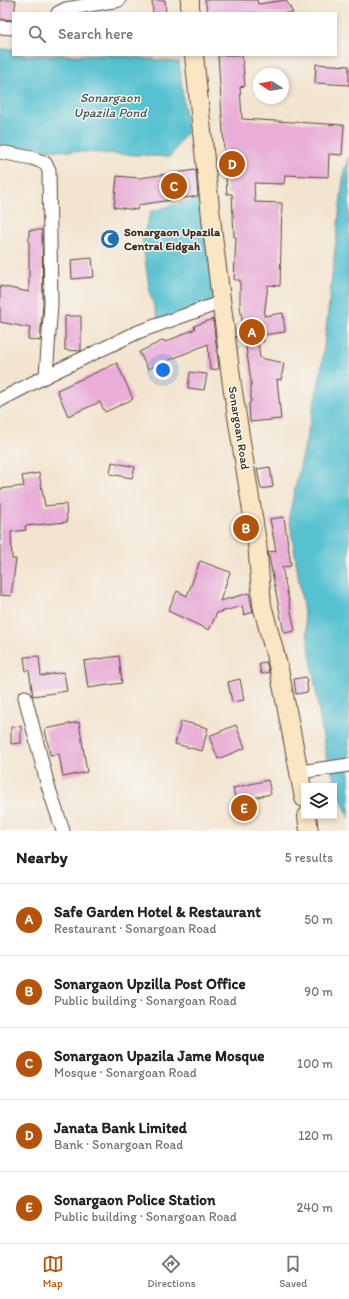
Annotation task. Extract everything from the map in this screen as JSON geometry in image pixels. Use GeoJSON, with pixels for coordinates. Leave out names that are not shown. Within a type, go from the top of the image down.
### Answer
{"type":"FeatureCollection","features":[{"type":"Feature","properties":{"kind":"main road"},"geometry":{"type":"LineString","coordinates":[[190,0],[190,12]]}},
{"type":"Feature","properties":{"kind":"main road","name":"Sonargoan Road"},"geometry":{"type":"LineString","coordinates":[[194,56],[213,236],[232,385],[256,542],[262,604],[307,771],[306,783]]}},
{"type":"Feature","properties":{"kind":"main road"},"geometry":{"type":"LineString","coordinates":[[307,819],[309,831]]}},
{"type":"Feature","properties":{"kind":"street"},"geometry":{"type":"LineString","coordinates":[[60,12],[66,9],[119,0]]}},
{"type":"Feature","properties":{"kind":"street"},"geometry":{"type":"LineString","coordinates":[[0,27],[12,28]]}},
{"type":"Feature","properties":{"kind":"street"},"geometry":{"type":"LineString","coordinates":[[0,152],[32,158],[45,163],[49,170],[51,304],[46,376]]}},
{"type":"Feature","properties":{"kind":"street"},"geometry":{"type":"LineString","coordinates":[[0,400],[138,332],[222,302]]}},
{"type":"Feature","properties":{"kind":"street"},"geometry":{"type":"LineString","coordinates":[[25,697],[48,786],[63,831]]}},
{"type":"Feature","properties":{"kind":"street"},"geometry":{"type":"LineString","coordinates":[[307,771],[349,764]]}},
{"type":"Feature","properties":{"kind":"water","name":"Sonargaon Upazila Pond"},"geometry":{"type":"Polygon","coordinates":[[[0,49],[12,49],[12,56],[122,56],[179,62],[187,131],[170,157],[0,147],[0,49]]]}},
{"type":"Feature","properties":{"kind":"water"},"geometry":{"type":"Polygon","coordinates":[[[349,156],[349,819],[337,783],[336,783],[326,757],[289,516],[321,373],[344,171],[349,156]]]}},
{"type":"Feature","properties":{"kind":"water"},"geometry":{"type":"Polygon","coordinates":[[[200,199],[216,303],[159,322],[150,294],[142,238],[151,211],[200,199]]]}},
{"type":"Feature","properties":{"kind":"building"},"geometry":{"type":"Polygon","coordinates":[[[0,0],[16,0],[14,12],[12,12],[12,20],[0,19],[0,0]]]}},
{"type":"Feature","properties":{"kind":"building"},"geometry":{"type":"Polygon","coordinates":[[[152,0],[165,0],[166,12],[153,12],[152,0]]]}},
{"type":"Feature","properties":{"kind":"building"},"geometry":{"type":"Polygon","coordinates":[[[205,0],[257,0],[258,4],[286,0],[292,12],[208,12],[205,0]]]}},
{"type":"Feature","properties":{"kind":"building"},"geometry":{"type":"Polygon","coordinates":[[[218,56],[242,56],[245,86],[240,87],[242,119],[344,125],[342,155],[329,154],[328,177],[285,175],[284,184],[254,183],[255,202],[282,203],[280,286],[268,285],[264,316],[283,313],[285,332],[263,335],[264,341],[258,342],[260,358],[284,363],[281,380],[277,379],[281,419],[250,422],[249,403],[251,402],[251,381],[240,306],[240,280],[234,280],[236,237],[234,237],[232,194],[227,194],[218,56]]]}},
{"type":"Feature","properties":{"kind":"building"},"geometry":{"type":"Polygon","coordinates":[[[316,64],[349,66],[349,85],[315,83],[316,64]]]}},
{"type":"Feature","properties":{"kind":"building"},"geometry":{"type":"Polygon","coordinates":[[[196,170],[198,196],[138,205],[137,210],[114,207],[117,176],[139,178],[196,170]]]}},
{"type":"Feature","properties":{"kind":"building"},"geometry":{"type":"Polygon","coordinates":[[[29,230],[42,230],[43,304],[40,341],[28,339],[30,328],[0,322],[0,286],[29,292],[29,230]]]}},
{"type":"Feature","properties":{"kind":"building"},"geometry":{"type":"Polygon","coordinates":[[[92,258],[94,277],[72,279],[71,260],[92,258]]]}},
{"type":"Feature","properties":{"kind":"building"},"geometry":{"type":"Polygon","coordinates":[[[65,316],[81,316],[81,351],[65,350],[65,316]]]}},
{"type":"Feature","properties":{"kind":"building"},"geometry":{"type":"Polygon","coordinates":[[[213,319],[219,369],[210,370],[208,344],[148,369],[139,352],[164,340],[165,342],[195,329],[194,326],[213,319]]]}},
{"type":"Feature","properties":{"kind":"building"},"geometry":{"type":"Polygon","coordinates":[[[117,363],[133,399],[105,412],[100,402],[68,416],[57,390],[117,363]]]}},
{"type":"Feature","properties":{"kind":"building"},"geometry":{"type":"Polygon","coordinates":[[[190,372],[207,374],[204,390],[188,388],[190,372]]]}},
{"type":"Feature","properties":{"kind":"building"},"geometry":{"type":"Polygon","coordinates":[[[112,462],[135,467],[132,478],[110,474],[112,462]]]}},
{"type":"Feature","properties":{"kind":"building"},"geometry":{"type":"Polygon","coordinates":[[[270,467],[273,487],[261,489],[257,469],[270,467]]]}},
{"type":"Feature","properties":{"kind":"building"},"geometry":{"type":"Polygon","coordinates":[[[39,473],[45,506],[66,504],[67,522],[25,526],[26,530],[11,532],[12,559],[16,559],[11,596],[0,595],[0,489],[24,486],[22,476],[39,473]]]}},
{"type":"Feature","properties":{"kind":"building"},"geometry":{"type":"Polygon","coordinates":[[[284,517],[291,566],[282,567],[295,631],[284,633],[268,552],[276,551],[270,519],[284,517]]]}},
{"type":"Feature","properties":{"kind":"building"},"geometry":{"type":"Polygon","coordinates":[[[200,561],[230,572],[220,601],[249,593],[253,612],[244,615],[242,606],[217,613],[209,630],[168,611],[177,591],[187,596],[200,561]]]}},
{"type":"Feature","properties":{"kind":"building"},"geometry":{"type":"Polygon","coordinates":[[[39,656],[41,676],[64,672],[67,691],[33,696],[29,670],[26,671],[24,657],[39,656]]]}},
{"type":"Feature","properties":{"kind":"building"},"geometry":{"type":"Polygon","coordinates":[[[119,656],[122,683],[88,688],[84,661],[119,656]]]}},
{"type":"Feature","properties":{"kind":"building"},"geometry":{"type":"Polygon","coordinates":[[[266,662],[269,672],[261,674],[259,663],[266,662]]]}},
{"type":"Feature","properties":{"kind":"building"},"geometry":{"type":"Polygon","coordinates":[[[306,677],[308,692],[296,694],[294,679],[306,677]]]}},
{"type":"Feature","properties":{"kind":"building"},"geometry":{"type":"Polygon","coordinates":[[[240,679],[244,700],[232,702],[228,682],[240,679]]]}},
{"type":"Feature","properties":{"kind":"building"},"geometry":{"type":"Polygon","coordinates":[[[181,721],[208,728],[202,751],[175,744],[181,721]]]}},
{"type":"Feature","properties":{"kind":"building"},"geometry":{"type":"Polygon","coordinates":[[[79,722],[87,772],[63,777],[59,754],[50,755],[45,729],[79,722]]]}},
{"type":"Feature","properties":{"kind":"building"},"geometry":{"type":"Polygon","coordinates":[[[236,725],[245,748],[218,759],[209,736],[236,725]]]}},
{"type":"Feature","properties":{"kind":"building"},"geometry":{"type":"Polygon","coordinates":[[[21,726],[21,743],[11,744],[11,727],[21,726]]]}},
{"type":"Feature","properties":{"kind":"building"},"geometry":{"type":"Polygon","coordinates":[[[268,780],[271,794],[248,799],[252,816],[240,819],[233,788],[268,780]]]}},
{"type":"Feature","properties":{"kind":"place","name":"Janata Bank Limited"},"geometry":{"type":"Point","coordinates":[232,164]}},
{"type":"Feature","properties":{"kind":"place","name":"Sonargaon Upazila Jame Mosque"},"geometry":{"type":"Point","coordinates":[174,186]}},
{"type":"Feature","properties":{"kind":"place","name":"Sonargaon Upazila Central Eidgah"},"geometry":{"type":"Point","coordinates":[110,239]}},
{"type":"Feature","properties":{"kind":"place","name":"Safe Garden Hotel & Restaurant"},"geometry":{"type":"Point","coordinates":[252,332]}},
{"type":"Feature","properties":{"kind":"place","name":"Sonargaon Upzilla Post Office"},"geometry":{"type":"Point","coordinates":[246,528]}},
{"type":"Feature","properties":{"kind":"place","name":"Sonargaon Police Station"},"geometry":{"type":"Point","coordinates":[244,808]}}]}
